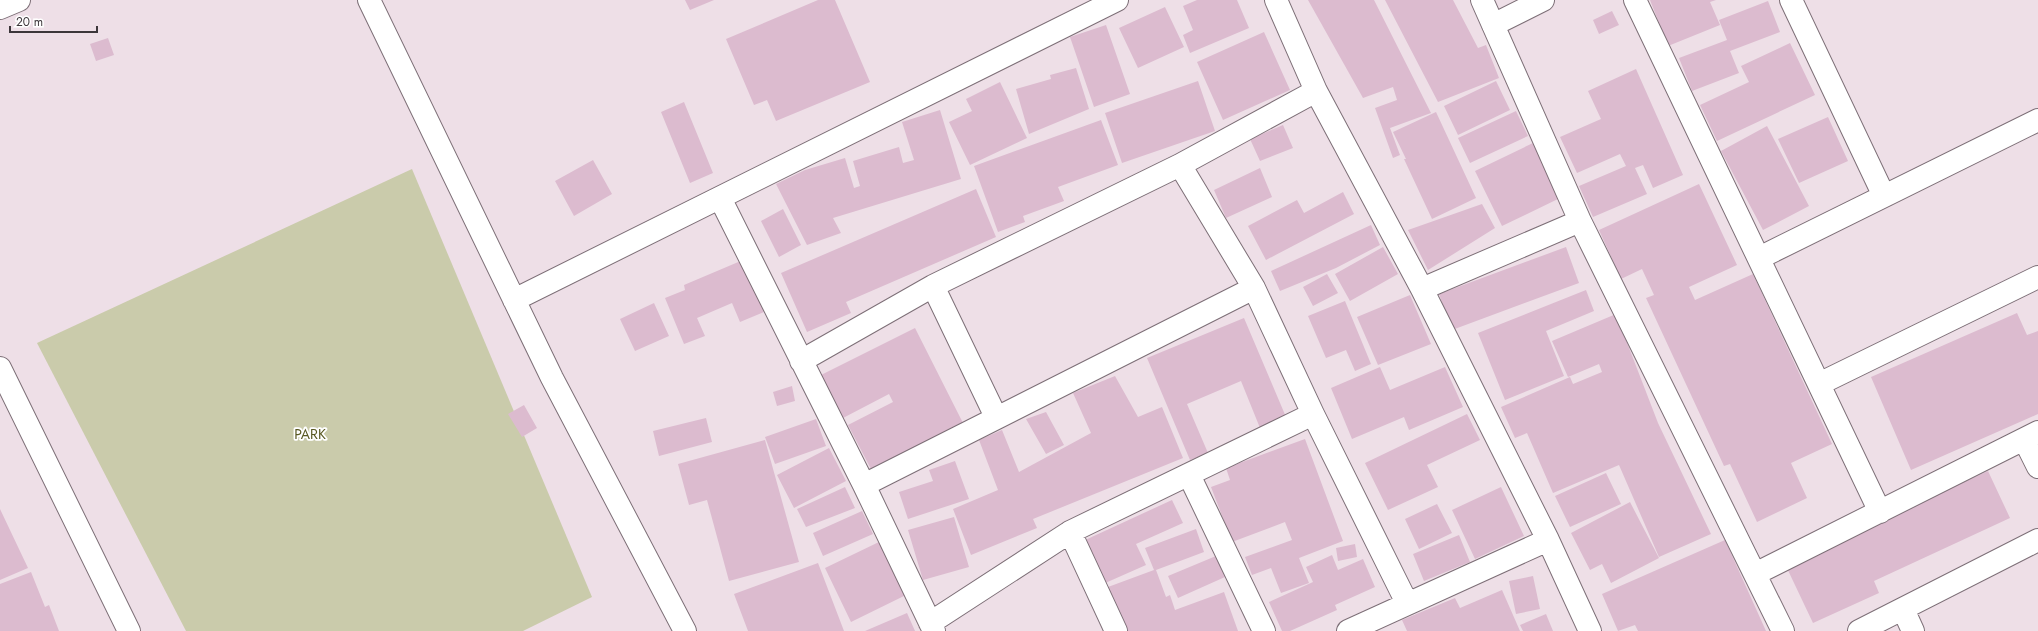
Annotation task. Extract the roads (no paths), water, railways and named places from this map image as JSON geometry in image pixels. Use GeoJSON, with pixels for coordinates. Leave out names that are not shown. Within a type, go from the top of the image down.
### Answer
{"type":"FeatureCollection","features":[{"type":"Feature","properties":{"kind":"street"},"geometry":{"type":"LineString","coordinates":[[0,8],[18,0]]}},
{"type":"Feature","properties":{"kind":"street"},"geometry":{"type":"LineString","coordinates":[[369,0],[552,378],[685,631]]}},
{"type":"Feature","properties":{"kind":"street"},"geometry":{"type":"LineString","coordinates":[[514,300],[1117,0]]}},
{"type":"Feature","properties":{"kind":"street"},"geometry":{"type":"LineString","coordinates":[[1276,0],[1316,91],[1422,289],[1548,540],[1590,631]]}},
{"type":"Feature","properties":{"kind":"street"},"geometry":{"type":"LineString","coordinates":[[1482,0],[1580,221],[1783,631]]}},
{"type":"Feature","properties":{"kind":"street"},"geometry":{"type":"LineString","coordinates":[[1493,25],[1543,0]]}},
{"type":"Feature","properties":{"kind":"street"},"geometry":{"type":"LineString","coordinates":[[1636,0],[1880,512]]}},
{"type":"Feature","properties":{"kind":"street"},"geometry":{"type":"LineString","coordinates":[[1791,0],[1884,196]]}},
{"type":"Feature","properties":{"kind":"street"},"geometry":{"type":"LineString","coordinates":[[801,361],[934,286],[1180,165],[1316,91]]}},
{"type":"Feature","properties":{"kind":"street"},"geometry":{"type":"LineString","coordinates":[[1759,258],[2038,120]]}},
{"type":"Feature","properties":{"kind":"street"},"geometry":{"type":"LineString","coordinates":[[1180,165],[1254,288],[1313,414],[1407,603]]}},
{"type":"Feature","properties":{"kind":"street"},"geometry":{"type":"LineString","coordinates":[[720,198],[864,485],[932,627],[1070,532],[1313,414]]}},
{"type":"Feature","properties":{"kind":"street"},"geometry":{"type":"LineString","coordinates":[[1422,289],[1580,221]]}},
{"type":"Feature","properties":{"kind":"street"},"geometry":{"type":"LineString","coordinates":[[1819,384],[2038,277]]}},
{"type":"Feature","properties":{"kind":"street"},"geometry":{"type":"LineString","coordinates":[[934,286],[996,417]]}},
{"type":"Feature","properties":{"kind":"street"},"geometry":{"type":"LineString","coordinates":[[864,485],[1254,288]]}},
{"type":"Feature","properties":{"kind":"street"},"geometry":{"type":"LineString","coordinates":[[0,368],[130,631]]}},
{"type":"Feature","properties":{"kind":"street"},"geometry":{"type":"LineString","coordinates":[[1755,574],[2031,435],[2038,468]]}},
{"type":"Feature","properties":{"kind":"street"},"geometry":{"type":"LineString","coordinates":[[1188,475],[1264,631]]}},
{"type":"Feature","properties":{"kind":"street"},"geometry":{"type":"LineString","coordinates":[[1070,532],[1116,631]]}},
{"type":"Feature","properties":{"kind":"street"},"geometry":{"type":"LineString","coordinates":[[1348,631],[1548,540]]}},
{"type":"Feature","properties":{"kind":"street"},"geometry":{"type":"LineString","coordinates":[[1860,631],[2038,540]]}},
{"type":"Feature","properties":{"kind":"street"},"geometry":{"type":"LineString","coordinates":[[1903,609],[1913,631]]}},
{"type":"Feature","properties":{"kind":"park label","name":"PARK"},"geometry":{"type":"Point","coordinates":[310,434]}}]}
